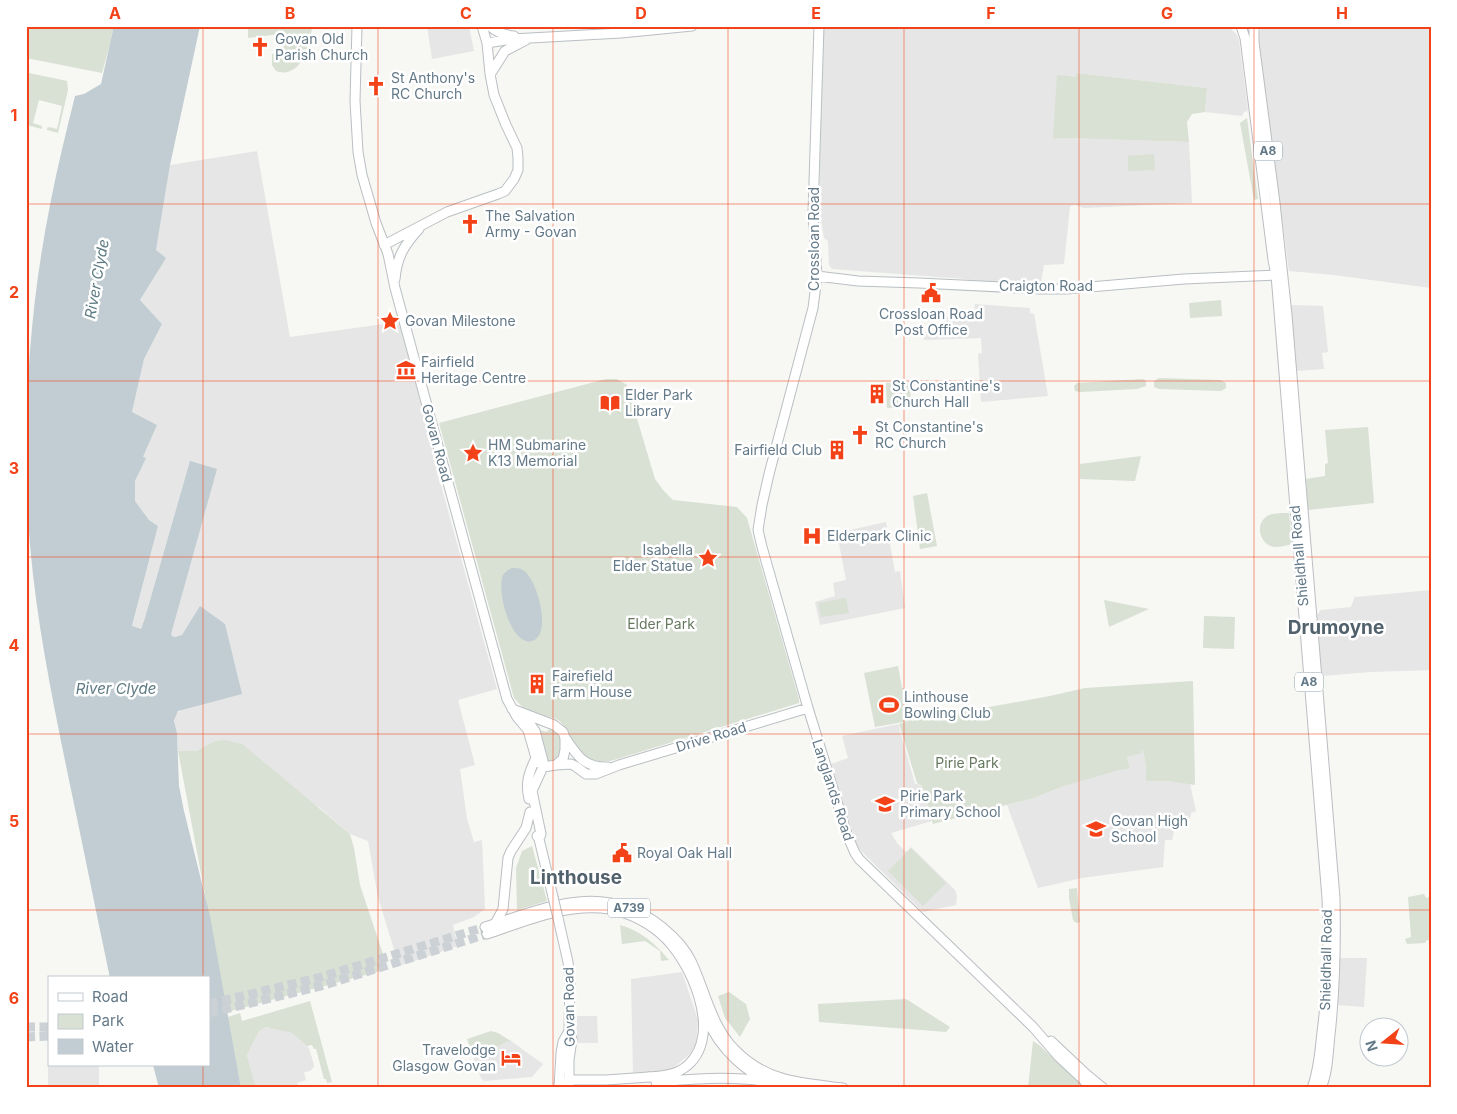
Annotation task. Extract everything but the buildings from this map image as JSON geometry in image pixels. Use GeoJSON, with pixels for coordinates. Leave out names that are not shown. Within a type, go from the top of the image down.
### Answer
{"type":"FeatureCollection","features":[{"type":"Feature","properties":{"kind":"street","name":"Govan Road"},"geometry":{"type":"LineString","coordinates":[[358,26],[355,102],[358,152],[362,175],[388,254],[395,288],[504,690],[512,709],[535,731],[543,761],[543,767],[532,791],[541,834],[539,839]]}},
{"type":"Feature","properties":{"kind":"street"},"geometry":{"type":"LineString","coordinates":[[384,245],[447,212],[505,191],[514,179],[518,164],[517,148],[498,105],[490,74],[487,46],[482,26]]}},
{"type":"Feature","properties":{"kind":"street"},"geometry":{"type":"LineString","coordinates":[[490,26],[502,34],[530,38]]}},
{"type":"Feature","properties":{"kind":"street"},"geometry":{"type":"LineString","coordinates":[[487,46],[512,39],[621,33],[692,26]]}},
{"type":"Feature","properties":{"kind":"street","name":"Crossloan Road"},"geometry":{"type":"LineString","coordinates":[[762,505],[813,308],[817,276],[814,213],[819,26]]}},
{"type":"Feature","properties":{"kind":"street","name":"Shieldhall Road"},"geometry":{"type":"LineString","coordinates":[[1241,26],[1260,118]]}},
{"type":"Feature","properties":{"kind":"street","name":"Shieldhall Road"},"geometry":{"type":"LineString","coordinates":[[1254,26],[1260,118],[1289,341],[1335,898],[1334,999],[1325,1074],[1321,1088]]}},
{"type":"Feature","properties":{"kind":"street"},"geometry":{"type":"LineString","coordinates":[[490,74],[505,51],[530,38]]}},
{"type":"Feature","properties":{"kind":"street","name":"Shieldhall Road"},"geometry":{"type":"LineString","coordinates":[[1271,204],[1273,260],[1276,275],[1327,905],[1328,961],[1326,999],[1319,1060],[1312,1088]]}},
{"type":"Feature","properties":{"kind":"street"},"geometry":{"type":"LineString","coordinates":[[395,288],[396,268],[401,252],[422,225]]}},
{"type":"Feature","properties":{"kind":"street","name":"Craigton Road"},"geometry":{"type":"LineString","coordinates":[[817,276],[858,281],[1066,289],[1204,278],[1276,275]]}},
{"type":"Feature","properties":{"kind":"street","name":"Langlands Road"},"geometry":{"type":"LineString","coordinates":[[762,505],[758,530],[762,547],[808,708],[848,837],[855,853],[916,915],[1040,1034],[1059,1057],[1088,1085]]}},
{"type":"Feature","properties":{"kind":"street","name":"Drive Road"},"geometry":{"type":"LineString","coordinates":[[543,767],[571,764],[586,774],[596,774],[808,708]]}},
{"type":"Feature","properties":{"kind":"street"},"geometry":{"type":"LineString","coordinates":[[512,709],[541,721]]}},
{"type":"Feature","properties":{"kind":"street"},"geometry":{"type":"LineString","coordinates":[[541,721],[535,722],[529,727],[536,758],[543,767]]}},
{"type":"Feature","properties":{"kind":"street","name":"Drive Road"},"geometry":{"type":"LineString","coordinates":[[541,721],[560,728],[574,751],[588,764],[600,767],[614,767]]}},
{"type":"Feature","properties":{"kind":"street"},"geometry":{"type":"LineString","coordinates":[[556,765],[563,759],[566,750],[565,738]]}},
{"type":"Feature","properties":{"kind":"street","name":"Govan Road"},"geometry":{"type":"LineString","coordinates":[[536,758],[527,779],[530,812],[536,835],[539,839],[553,897],[568,962],[570,980],[569,1031],[572,1039],[565,1085]]}},
{"type":"Feature","properties":{"kind":"street"},"geometry":{"type":"LineString","coordinates":[[495,924],[503,909],[510,851],[526,828],[530,812]]}},
{"type":"Feature","properties":{"kind":"street","name":"A739"},"geometry":{"type":"LineString","coordinates":[[786,1088],[770,1082],[742,1065],[726,1049],[712,1030],[689,970],[677,952],[660,933],[639,919],[628,914],[601,908],[578,908],[486,931],[495,924],[547,907],[575,902],[600,902],[630,908],[650,918],[672,935],[690,958],[711,1011],[734,1049],[751,1063],[767,1073],[780,1078],[792,1082],[844,1088]]}},
{"type":"Feature","properties":{"kind":"street"},"geometry":{"type":"LineString","coordinates":[[649,1080],[676,1072],[694,1058],[702,1038],[703,1028],[700,1000]]}},
{"type":"Feature","properties":{"kind":"street","name":"Langlands Road"},"geometry":{"type":"LineString","coordinates":[[1040,1034],[1056,1045],[1103,1088]]}},
{"type":"Feature","properties":{"kind":"street"},"geometry":{"type":"LineString","coordinates":[[565,1085],[649,1080],[742,1079],[770,1082]]}},
{"type":"Feature","properties":{"kind":"shaded area"},"geometry":{"type":"Polygon","coordinates":[[[427,26],[469,26],[474,51],[432,59],[427,26]]]}},
{"type":"Feature","properties":{"kind":"shaded area"},"geometry":{"type":"Polygon","coordinates":[[[823,26],[1228,26],[1237,35],[1239,40],[1248,111],[1244,112],[1242,116],[1205,112],[1207,88],[1076,73],[1053,139],[1189,142],[1192,203],[1084,208],[1075,205],[1070,206],[1064,264],[1044,265],[1041,283],[973,282],[965,279],[832,269],[829,265],[828,241],[824,238],[819,209],[823,26]]]}},
{"type":"Feature","properties":{"kind":"shaded area"},"geometry":{"type":"Polygon","coordinates":[[[1265,26],[1431,26],[1431,288],[1289,271],[1258,40],[1260,30],[1265,26]]]}},
{"type":"Feature","properties":{"kind":"shaded area"},"geometry":{"type":"Polygon","coordinates":[[[257,151],[290,337],[391,323],[400,325],[436,467],[497,689],[458,700],[475,765],[460,769],[467,819],[474,842],[482,840],[485,909],[474,917],[453,925],[458,946],[399,966],[378,897],[368,841],[350,834],[320,808],[215,741],[196,751],[178,751],[174,718],[176,713],[180,711],[200,607],[182,635],[171,636],[171,634],[145,618],[141,629],[132,627],[158,526],[149,520],[135,501],[135,481],[157,425],[132,412],[144,359],[162,324],[140,300],[165,258],[156,250],[170,165],[257,151]]]}},
{"type":"Feature","properties":{"kind":"shaded area"},"geometry":{"type":"Polygon","coordinates":[[[975,304],[1030,308],[1030,313],[1034,314],[1048,396],[981,402],[978,354],[982,353],[981,338],[924,340],[925,332],[938,332],[939,328],[945,328],[946,316],[974,316],[975,304]]]}},
{"type":"Feature","properties":{"kind":"shaded area"},"geometry":{"type":"Polygon","coordinates":[[[1291,305],[1323,306],[1328,352],[1322,353],[1324,369],[1296,371],[1291,305]]]}},
{"type":"Feature","properties":{"kind":"shaded area"},"geometry":{"type":"Polygon","coordinates":[[[886,522],[895,572],[900,571],[905,608],[820,625],[815,602],[835,596],[833,583],[846,580],[837,533],[886,522]]]}},
{"type":"Feature","properties":{"kind":"shaded area"},"geometry":{"type":"Polygon","coordinates":[[[1431,590],[1431,670],[1322,676],[1316,616],[1321,610],[1351,607],[1355,596],[1431,590]]]}},
{"type":"Feature","properties":{"kind":"shaded area","name":"Pirie Park Primary School"},"geometry":{"type":"Polygon","coordinates":[[[898,724],[915,784],[922,787],[932,821],[891,833],[906,852],[911,847],[955,890],[957,896],[956,905],[923,912],[861,851],[857,845],[831,764],[848,758],[842,736],[898,724]]]}},
{"type":"Feature","properties":{"kind":"shaded area","name":"Govan High School"},"geometry":{"type":"Polygon","coordinates":[[[1143,750],[1146,781],[1190,784],[1196,811],[1191,813],[1190,819],[1178,816],[1172,840],[1165,840],[1163,867],[1082,878],[1038,888],[1007,805],[1034,798],[1061,787],[1122,768],[1130,768],[1127,757],[1141,753],[1143,750]]]}},
{"type":"Feature","properties":{"kind":"shaded area"},"geometry":{"type":"Polygon","coordinates":[[[1340,958],[1367,958],[1364,1007],[1338,1005],[1340,958]]]}},
{"type":"Feature","properties":{"kind":"shaded area"},"geometry":{"type":"Polygon","coordinates":[[[682,972],[698,1020],[696,1045],[691,1053],[671,1070],[633,1073],[631,979],[682,972]]]}},
{"type":"Feature","properties":{"kind":"shaded area"},"geometry":{"type":"Polygon","coordinates":[[[577,1016],[597,1016],[598,1043],[576,1043],[577,1016]]]}},
{"type":"Feature","properties":{"kind":"shaded area"},"geometry":{"type":"Polygon","coordinates":[[[269,1027],[292,1033],[309,1048],[314,1067],[310,1071],[304,1072],[306,1080],[297,1083],[299,1088],[256,1088],[247,1055],[259,1031],[269,1027]]]}},
{"type":"Feature","properties":{"kind":"shaded area"},"geometry":{"type":"Polygon","coordinates":[[[511,1041],[543,1064],[532,1077],[484,1081],[481,1078],[472,1053],[511,1041]]]}},
{"type":"Feature","properties":{"kind":"shaded area"},"geometry":{"type":"Polygon","coordinates":[[[48,1066],[99,1066],[99,1088],[48,1088],[48,1066]]]}},
{"type":"Feature","properties":{"kind":"green space"},"geometry":{"type":"Polygon","coordinates":[[[26,26],[114,26],[102,73],[26,58],[26,26]]]}},
{"type":"Feature","properties":{"kind":"green space"},"geometry":{"type":"Polygon","coordinates":[[[248,26],[313,26],[310,36],[283,39],[280,34],[248,38],[248,26]]]}},
{"type":"Feature","properties":{"kind":"green space"},"geometry":{"type":"Polygon","coordinates":[[[309,42],[306,54],[294,69],[288,72],[276,71],[272,65],[272,54],[281,52],[285,44],[309,42]]]}},
{"type":"Feature","properties":{"kind":"green space"},"geometry":{"type":"Polygon","coordinates":[[[26,69],[29,73],[67,81],[68,90],[58,133],[47,130],[47,128],[57,129],[62,106],[39,100],[33,123],[42,126],[42,129],[26,125],[26,69]]]}},
{"type":"Feature","properties":{"kind":"green space"},"geometry":{"type":"Polygon","coordinates":[[[1076,73],[1207,88],[1205,112],[1192,114],[1187,122],[1189,142],[1053,139],[1057,75],[1075,77],[1076,73]]]}},
{"type":"Feature","properties":{"kind":"green space"},"geometry":{"type":"Polygon","coordinates":[[[1247,118],[1258,199],[1254,200],[1240,123],[1247,118]]]}},
{"type":"Feature","properties":{"kind":"green space"},"geometry":{"type":"Polygon","coordinates":[[[1154,154],[1155,170],[1128,171],[1128,156],[1154,154]]]}},
{"type":"Feature","properties":{"kind":"green space"},"geometry":{"type":"Polygon","coordinates":[[[1221,300],[1222,316],[1190,318],[1189,303],[1221,300]]]}},
{"type":"Feature","properties":{"kind":"green space"},"geometry":{"type":"Polygon","coordinates":[[[1159,378],[1220,380],[1226,383],[1226,388],[1221,391],[1159,389],[1154,387],[1154,381],[1159,378]]]}},
{"type":"Feature","properties":{"kind":"green space","name":"Elder Park"},"geometry":{"type":"Polygon","coordinates":[[[606,379],[617,379],[627,385],[655,479],[673,500],[737,507],[747,518],[799,703],[614,760],[599,761],[583,755],[570,738],[564,726],[555,718],[531,714],[514,698],[439,423],[606,379]]]}},
{"type":"Feature","properties":{"kind":"green space"},"geometry":{"type":"Polygon","coordinates":[[[1143,379],[1146,381],[1146,386],[1137,389],[1080,392],[1075,391],[1074,386],[1077,383],[1143,379]]]}},
{"type":"Feature","properties":{"kind":"green space"},"geometry":{"type":"Polygon","coordinates":[[[909,381],[911,399],[905,407],[887,408],[886,383],[909,381]]]}},
{"type":"Feature","properties":{"kind":"green space"},"geometry":{"type":"Polygon","coordinates":[[[1368,427],[1374,503],[1308,510],[1306,479],[1325,476],[1325,464],[1328,463],[1325,430],[1368,427]]]}},
{"type":"Feature","properties":{"kind":"green space"},"geometry":{"type":"Polygon","coordinates":[[[1141,456],[1135,481],[1080,479],[1080,464],[1141,456]]]}},
{"type":"Feature","properties":{"kind":"green space"},"geometry":{"type":"Polygon","coordinates":[[[927,493],[937,546],[920,549],[913,496],[927,493]]]}},
{"type":"Feature","properties":{"kind":"green space"},"geometry":{"type":"Polygon","coordinates":[[[1289,513],[1292,544],[1276,547],[1270,546],[1260,534],[1261,523],[1271,514],[1289,513]]]}},
{"type":"Feature","properties":{"kind":"green space"},"geometry":{"type":"Polygon","coordinates":[[[846,598],[849,613],[821,617],[818,603],[846,598]]]}},
{"type":"Feature","properties":{"kind":"green space"},"geometry":{"type":"Polygon","coordinates":[[[1104,600],[1149,609],[1109,627],[1104,600]]]}},
{"type":"Feature","properties":{"kind":"green space"},"geometry":{"type":"Polygon","coordinates":[[[1204,616],[1235,617],[1234,649],[1203,648],[1204,616]]]}},
{"type":"Feature","properties":{"kind":"green space","name":"Pirie Park"},"geometry":{"type":"Polygon","coordinates":[[[898,666],[902,688],[904,688],[912,721],[1085,688],[1193,681],[1195,785],[1167,781],[1146,781],[1143,750],[1141,751],[1142,753],[1127,757],[1130,768],[1061,787],[1034,798],[933,824],[922,786],[917,783],[899,724],[909,721],[875,727],[864,673],[898,666]]]}},
{"type":"Feature","properties":{"kind":"green space"},"geometry":{"type":"Polygon","coordinates":[[[552,729],[557,731],[562,738],[561,748],[558,758],[547,764],[539,731],[547,732],[552,729]]]}},
{"type":"Feature","properties":{"kind":"green space"},"geometry":{"type":"Polygon","coordinates":[[[225,740],[242,744],[350,834],[360,885],[388,969],[227,1012],[178,751],[196,751],[215,741],[225,740]]]}},
{"type":"Feature","properties":{"kind":"green space"},"geometry":{"type":"Polygon","coordinates":[[[532,846],[547,901],[517,910],[516,868],[522,851],[532,846]]]}},
{"type":"Feature","properties":{"kind":"green space"},"geometry":{"type":"Polygon","coordinates":[[[911,848],[946,883],[923,906],[888,871],[911,848]]]}},
{"type":"Feature","properties":{"kind":"green space"},"geometry":{"type":"Polygon","coordinates":[[[1077,888],[1080,922],[1076,923],[1073,920],[1069,889],[1077,888]]]}},
{"type":"Feature","properties":{"kind":"green space"},"geometry":{"type":"Polygon","coordinates":[[[1424,894],[1426,898],[1431,896],[1431,941],[1407,944],[1405,939],[1411,937],[1408,897],[1424,894]]]}},
{"type":"Feature","properties":{"kind":"green space"},"geometry":{"type":"Polygon","coordinates":[[[620,925],[648,939],[659,949],[669,960],[661,961],[660,951],[645,941],[622,944],[620,925]]]}},
{"type":"Feature","properties":{"kind":"green space"},"geometry":{"type":"Polygon","coordinates":[[[729,992],[746,1004],[750,1019],[740,1037],[725,1018],[718,996],[729,992]]]}},
{"type":"Feature","properties":{"kind":"green space"},"geometry":{"type":"Polygon","coordinates":[[[906,999],[950,1027],[946,1032],[819,1022],[818,1004],[906,999]]]}},
{"type":"Feature","properties":{"kind":"green space"},"geometry":{"type":"Polygon","coordinates":[[[310,1001],[332,1082],[327,1083],[326,1079],[324,1079],[316,1049],[312,1045],[307,1046],[292,1033],[266,1027],[259,1031],[247,1055],[256,1088],[241,1088],[228,1017],[240,1013],[242,1021],[310,1001]]]}},
{"type":"Feature","properties":{"kind":"green space"},"geometry":{"type":"Polygon","coordinates":[[[491,1031],[511,1041],[472,1053],[467,1039],[491,1031]]]}},
{"type":"Feature","properties":{"kind":"green space"},"geometry":{"type":"Polygon","coordinates":[[[1033,1041],[1080,1083],[1075,1088],[1028,1088],[1033,1041]]]}},
{"type":"Feature","properties":{"kind":"water","name":"River Clyde"},"geometry":{"type":"Polygon","coordinates":[[[114,26],[200,26],[170,165],[156,250],[166,258],[140,300],[162,324],[144,359],[132,412],[157,425],[143,457],[146,458],[135,481],[135,501],[149,520],[158,526],[132,626],[141,629],[145,618],[190,461],[217,469],[171,634],[175,637],[182,635],[200,606],[225,624],[242,694],[178,711],[174,720],[177,733],[179,786],[210,916],[241,1088],[159,1088],[153,1066],[210,1066],[210,976],[110,976],[51,692],[41,634],[30,545],[26,460],[28,375],[36,289],[50,205],[75,96],[84,94],[101,84],[114,26]]]}},
{"type":"Feature","properties":{"kind":"water"},"geometry":{"type":"Polygon","coordinates":[[[512,568],[522,569],[528,575],[538,594],[541,606],[541,628],[538,637],[532,641],[524,641],[518,635],[507,616],[501,582],[503,575],[512,568]]]}},
{"type":"Feature","properties":{"kind":"tunnel"},"geometry":{"type":"LineString","coordinates":[[210,1004],[318,978],[485,927]]}},
{"type":"Feature","properties":{"kind":"tunnel"},"geometry":{"type":"LineString","coordinates":[[210,1013],[321,986],[487,934]]}},
{"type":"Feature","properties":{"kind":"tunnel"},"geometry":{"type":"LineString","coordinates":[[26,1027],[48,1027]]}},
{"type":"Feature","properties":{"kind":"tunnel"},"geometry":{"type":"LineString","coordinates":[[26,1037],[48,1036]]}},
{"type":"Feature","properties":{"kind":"place","name":"Govan Old Parish Church"},"geometry":{"type":"Point","coordinates":[260,47]}},
{"type":"Feature","properties":{"kind":"place","name":"St Anthony's RC Church"},"geometry":{"type":"Point","coordinates":[376,86]}},
{"type":"Feature","properties":{"kind":"place","name":"The Salvation Army - Govan"},"geometry":{"type":"Point","coordinates":[470,224]}},
{"type":"Feature","properties":{"kind":"place","name":"Crossloan Road Post Office"},"geometry":{"type":"Point","coordinates":[931,293]}},
{"type":"Feature","properties":{"kind":"place","name":"Govan Milestone"},"geometry":{"type":"Point","coordinates":[390,321]}},
{"type":"Feature","properties":{"kind":"place","name":"Fairfield Heritage Centre"},"geometry":{"type":"Point","coordinates":[406,370]}},
{"type":"Feature","properties":{"kind":"place","name":"St Constantine's Church Hall"},"geometry":{"type":"Point","coordinates":[877,394]}},
{"type":"Feature","properties":{"kind":"place","name":"Elder Park Library"},"geometry":{"type":"Point","coordinates":[610,403]}},
{"type":"Feature","properties":{"kind":"place","name":"St Constantine's RC Church"},"geometry":{"type":"Point","coordinates":[860,435]}},
{"type":"Feature","properties":{"kind":"place","name":"Fairfield Club"},"geometry":{"type":"Point","coordinates":[837,450]}},
{"type":"Feature","properties":{"kind":"place","name":"HM Submarine K13 Memorial"},"geometry":{"type":"Point","coordinates":[473,453]}},
{"type":"Feature","properties":{"kind":"place","name":"Elderpark Clinic"},"geometry":{"type":"Point","coordinates":[812,536]}},
{"type":"Feature","properties":{"kind":"place","name":"Isabella Elder Statue"},"geometry":{"type":"Point","coordinates":[708,558]}},
{"type":"Feature","properties":{"kind":"place","name":"Fairefield Farm House"},"geometry":{"type":"Point","coordinates":[537,684]}},
{"type":"Feature","properties":{"kind":"place","name":"Linthouse Bowling Club"},"geometry":{"type":"Point","coordinates":[889,705]}},
{"type":"Feature","properties":{"kind":"place","name":"Pirie Park Primary School"},"geometry":{"type":"Point","coordinates":[885,804]}},
{"type":"Feature","properties":{"kind":"place","name":"Govan High School"},"geometry":{"type":"Point","coordinates":[1096,829]}},
{"type":"Feature","properties":{"kind":"place","name":"Royal Oak Hall"},"geometry":{"type":"Point","coordinates":[622,853]}},
{"type":"Feature","properties":{"kind":"place","name":"Travelodge Glasgow Govan"},"geometry":{"type":"Point","coordinates":[511,1058]}},
{"type":"Feature","properties":{"kind":"district","name":"Drumoyne"},"geometry":{"type":"Point","coordinates":[1336,627]}},
{"type":"Feature","properties":{"kind":"district","name":"Linthouse"},"geometry":{"type":"Point","coordinates":[576,877]}}]}
